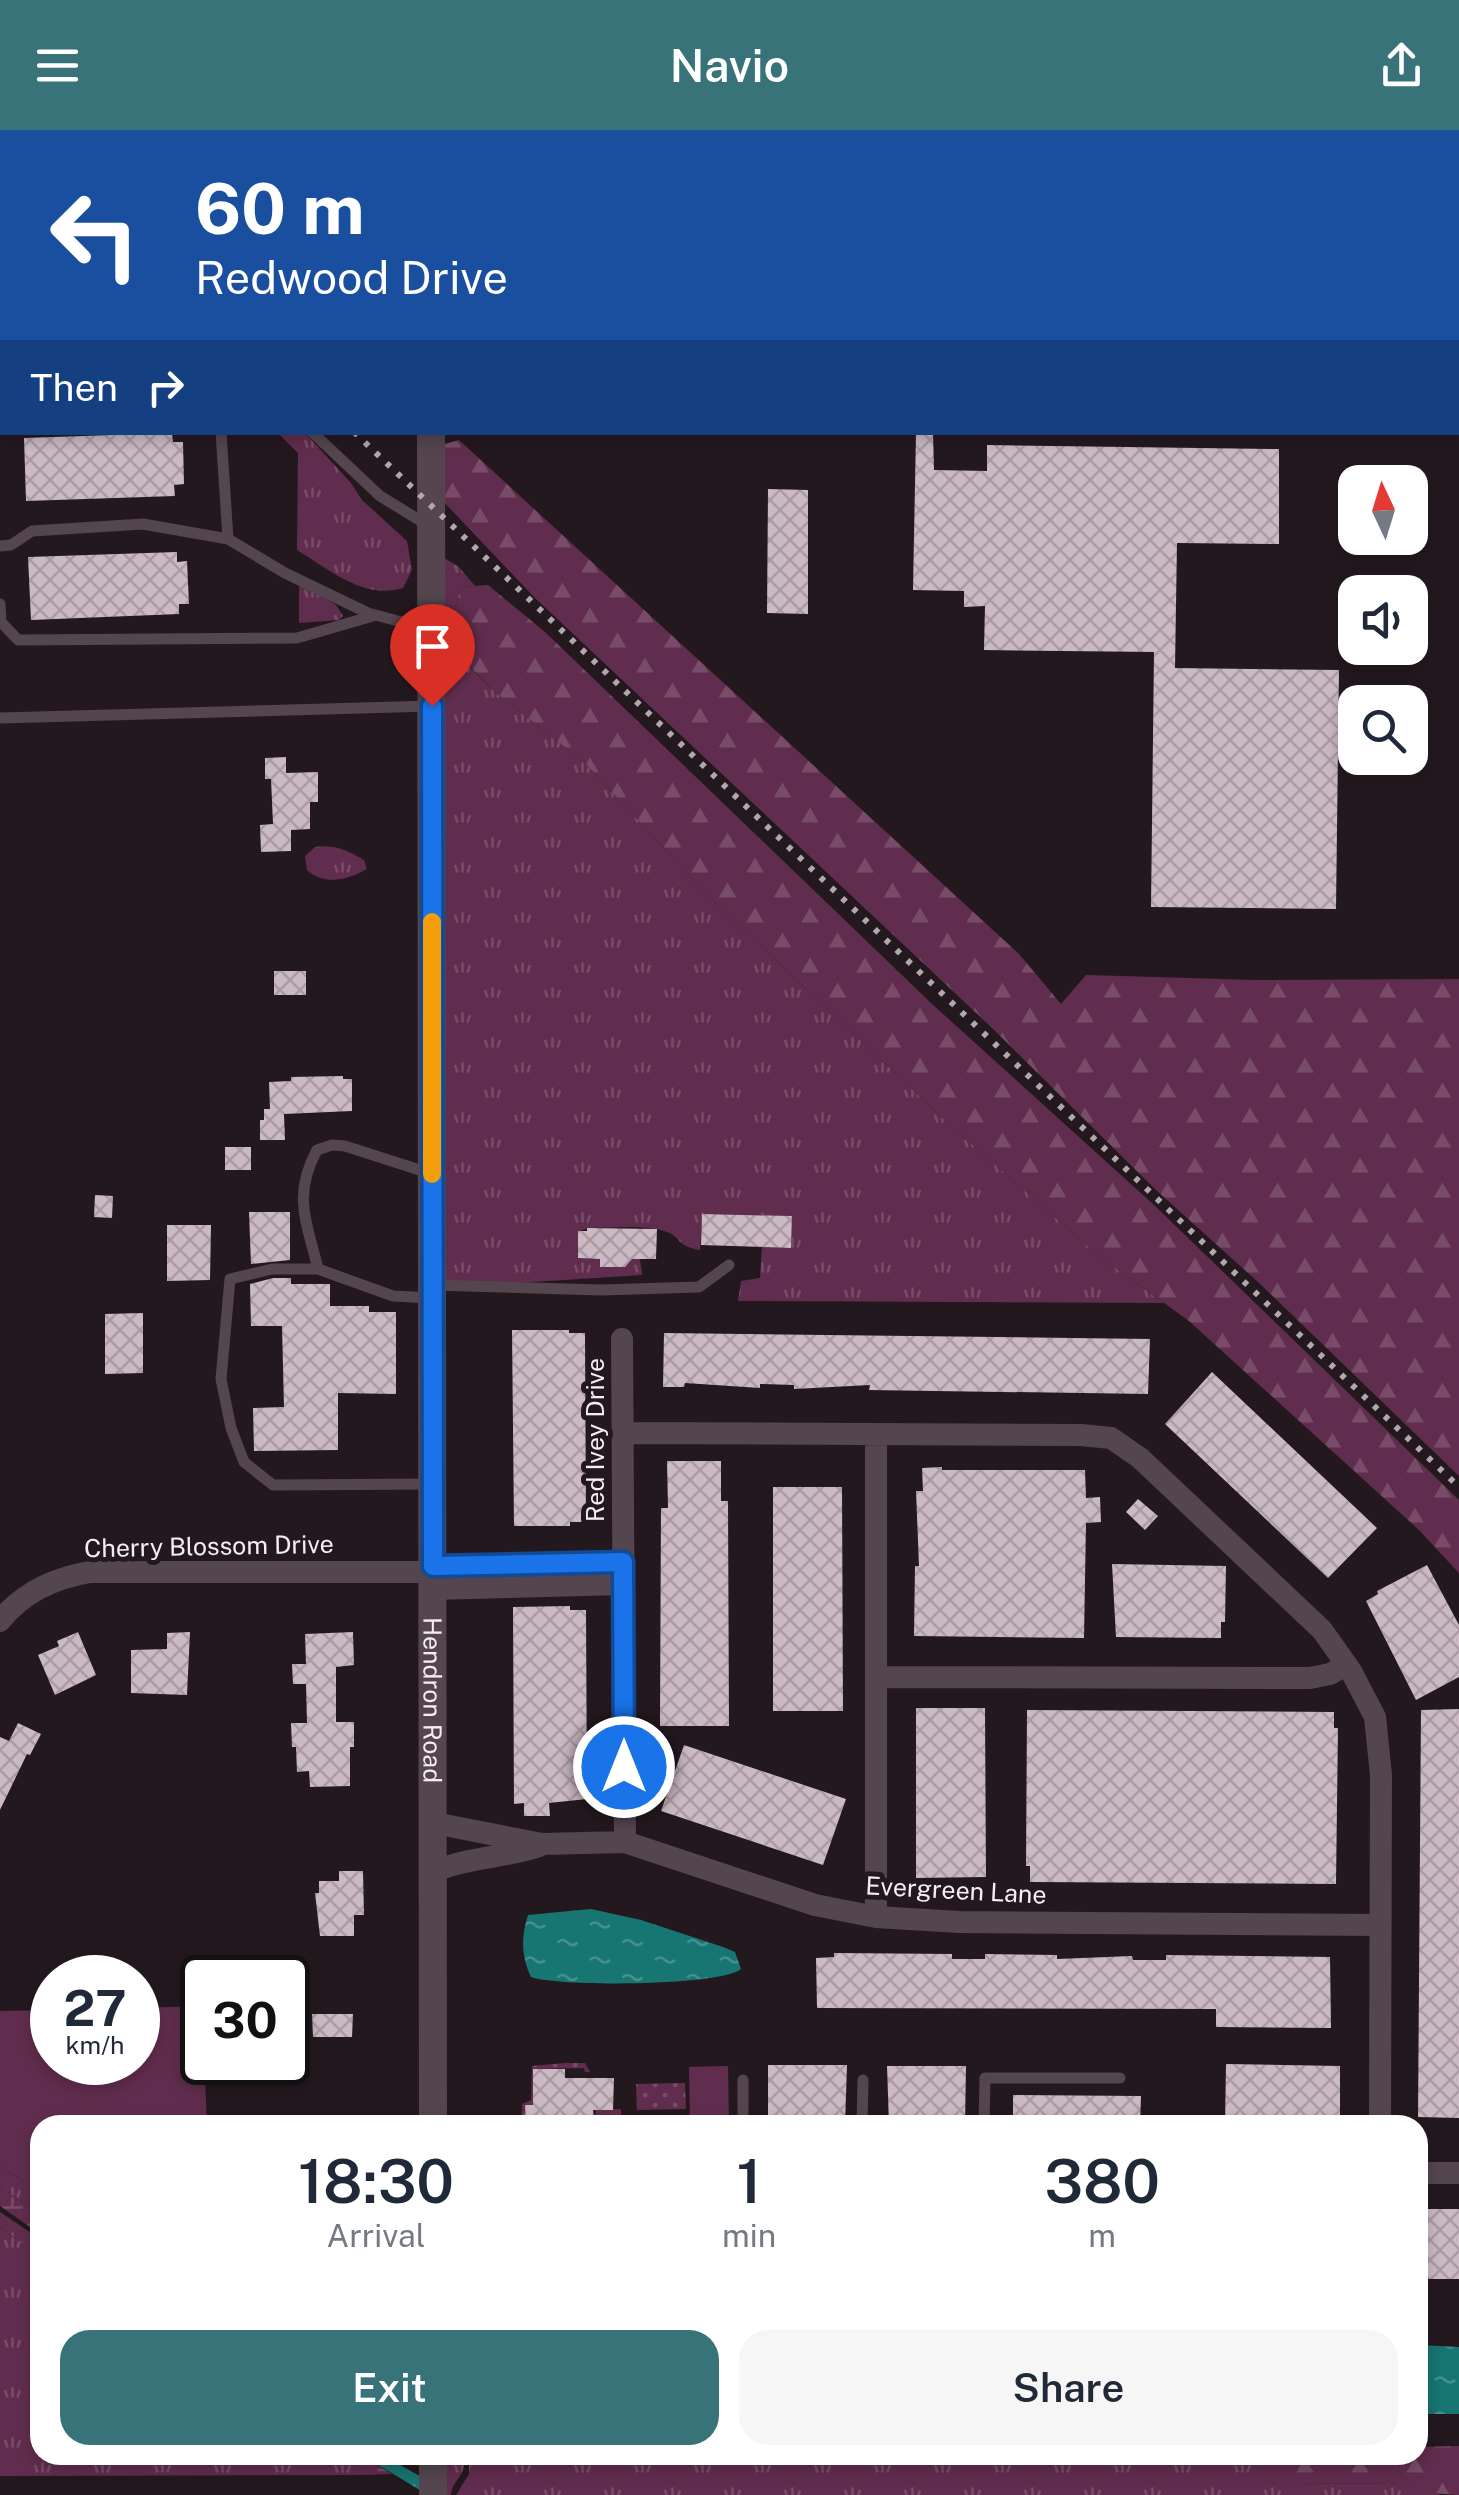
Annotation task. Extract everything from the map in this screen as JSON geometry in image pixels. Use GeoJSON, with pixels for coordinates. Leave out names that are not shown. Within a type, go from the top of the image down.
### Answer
{"type":"FeatureCollection","features":[{"type":"Feature","properties":{"kind":"street","name":"Hendron Road"},"geometry":{"type":"LineString","coordinates":[[432,435],[433,2115]]}},
{"type":"Feature","properties":{"kind":"street","name":"Red Ivey Drive"},"geometry":{"type":"LineString","coordinates":[[622,1339],[625,1842]]}},
{"type":"Feature","properties":{"kind":"street"},"geometry":{"type":"LineString","coordinates":[[623,1433],[1081,1435],[1111,1438],[1140,1458],[1322,1630],[1375,1716],[1381,1774],[1380,2115]]}},
{"type":"Feature","properties":{"kind":"street"},"geometry":{"type":"LineString","coordinates":[[876,1434],[876,1917]]}},
{"type":"Feature","properties":{"kind":"street","name":"Cherry Blossom Drive"},"geometry":{"type":"LineString","coordinates":[[0,1621],[37,1588],[90,1572],[433,1576],[623,1573]]}},
{"type":"Feature","properties":{"kind":"street"},"geometry":{"type":"LineString","coordinates":[[876,1677],[1310,1678],[1330,1674],[1346,1665]]}},
{"type":"Feature","properties":{"kind":"street","name":"Evergreen Lane"},"geometry":{"type":"LineString","coordinates":[[434,1824],[542,1844],[625,1842],[815,1905],[876,1917],[960,1922],[1378,1924]]}},
{"type":"Feature","properties":{"kind":"street","name":"Evergreen Lane"},"geometry":{"type":"LineString","coordinates":[[433,1872],[454,1863],[521,1852],[542,1844]]}},
{"type":"Feature","properties":{"kind":"street"},"geometry":{"type":"LineString","coordinates":[[1428,2173],[1459,2173]]}},
{"type":"Feature","properties":{"kind":"lane"},"geometry":{"type":"LineString","coordinates":[[221,435],[228,540]]}},
{"type":"Feature","properties":{"kind":"lane"},"geometry":{"type":"LineString","coordinates":[[315,435],[380,496],[432,528]]}},
{"type":"Feature","properties":{"kind":"lane"},"geometry":{"type":"LineString","coordinates":[[0,546],[11,545],[32,531],[143,524],[228,540],[284,573],[376,615],[432,630]]}},
{"type":"Feature","properties":{"kind":"lane"},"geometry":{"type":"LineString","coordinates":[[0,604],[0,622],[18,640],[297,638],[376,615]]}},
{"type":"Feature","properties":{"kind":"lane"},"geometry":{"type":"LineString","coordinates":[[0,718],[432,706]]}},
{"type":"Feature","properties":{"kind":"lane"},"geometry":{"type":"LineString","coordinates":[[318,1269],[301,1198],[304,1173],[317,1150],[345,1146],[432,1174]]}},
{"type":"Feature","properties":{"kind":"lane"},"geometry":{"type":"LineString","coordinates":[[432,1484],[272,1485],[244,1462],[231,1428],[221,1379],[230,1279],[272,1270],[318,1269],[393,1296],[699,1287],[729,1265]]}},
{"type":"Feature","properties":{"kind":"lane"},"geometry":{"type":"LineString","coordinates":[[984,2115],[985,2078],[1120,2078]]}},
{"type":"Feature","properties":{"kind":"lane"},"geometry":{"type":"LineString","coordinates":[[743,2080],[743,2115]]}},
{"type":"Feature","properties":{"kind":"lane"},"geometry":{"type":"LineString","coordinates":[[862,2115],[863,2080]]}},
{"type":"Feature","properties":{"kind":"green space"},"geometry":{"type":"Polygon","coordinates":[[[280,435],[307,435],[362,500],[407,541],[412,570],[403,588],[389,591],[361,587],[297,550],[298,453],[280,435]]]}},
{"type":"Feature","properties":{"kind":"green space"},"geometry":{"type":"Polygon","coordinates":[[[459,440],[1019,954],[1061,1004],[1086,975],[1255,980],[1459,979],[1459,1476],[1258,1282],[1156,1190],[991,1027],[534,597],[441,499],[441,445],[459,440]]]}},
{"type":"Feature","properties":{"kind":"green space"},"geometry":{"type":"Polygon","coordinates":[[[444,558],[458,566],[475,586],[461,587],[451,622],[458,656],[495,692],[586,764],[707,895],[948,1123],[1099,1256],[1164,1303],[738,1301],[741,1281],[760,1278],[762,1247],[791,1248],[792,1216],[702,1214],[700,1250],[667,1232],[649,1228],[588,1228],[578,1232],[578,1258],[600,1259],[600,1267],[620,1267],[640,1259],[642,1275],[498,1284],[442,1282],[444,558]]]}},
{"type":"Feature","properties":{"kind":"green space"},"geometry":{"type":"Polygon","coordinates":[[[299,581],[336,605],[343,616],[339,620],[299,623],[299,581]]]}},
{"type":"Feature","properties":{"kind":"green space"},"geometry":{"type":"Polygon","coordinates":[[[488,585],[545,632],[932,1004],[1154,1205],[1459,1500],[1459,1573],[1419,1530],[1189,1321],[1099,1256],[948,1123],[707,895],[586,764],[495,692],[458,655],[451,622],[461,587],[488,585]]]}},
{"type":"Feature","properties":{"kind":"green space"},"geometry":{"type":"Polygon","coordinates":[[[315,847],[347,851],[364,860],[367,869],[344,878],[321,878],[307,870],[305,856],[315,847]]]}},
{"type":"Feature","properties":{"kind":"green space"},"geometry":{"type":"Polygon","coordinates":[[[160,2007],[180,2007],[180,2085],[205,2085],[207,2115],[30,2115],[30,2186],[0,2166],[0,2011],[30,2010],[30,2085],[160,2085],[160,2007]]]}},
{"type":"Feature","properties":{"kind":"green space"},"geometry":{"type":"Polygon","coordinates":[[[585,2063],[590,2072],[584,2068],[533,2069],[533,2105],[526,2105],[526,2115],[521,2115],[522,2104],[531,2100],[532,2066],[585,2063]]]}},
{"type":"Feature","properties":{"kind":"green space"},"geometry":{"type":"Polygon","coordinates":[[[728,2066],[729,2115],[690,2115],[689,2067],[728,2066]]]}},
{"type":"Feature","properties":{"kind":"green space"},"geometry":{"type":"Polygon","coordinates":[[[685,2083],[686,2109],[637,2110],[636,2084],[685,2083]]]}},
{"type":"Feature","properties":{"kind":"green space"},"geometry":{"type":"Polygon","coordinates":[[[621,2109],[621,2115],[595,2115],[596,2110],[621,2109]]]}},
{"type":"Feature","properties":{"kind":"green space"},"geometry":{"type":"Polygon","coordinates":[[[0,2166],[30,2186],[30,2207],[0,2187],[0,2166]]]}},
{"type":"Feature","properties":{"kind":"green space"},"geometry":{"type":"Polygon","coordinates":[[[0,2187],[30,2207],[30,2227],[0,2206],[0,2187]]]}},
{"type":"Feature","properties":{"kind":"green space"},"geometry":{"type":"Polygon","coordinates":[[[0,2212],[30,2232],[30,2249],[0,2227],[0,2212]]]}},
{"type":"Feature","properties":{"kind":"green space"},"geometry":{"type":"Polygon","coordinates":[[[0,2227],[30,2249],[30,2465],[354,2465],[366,2475],[0,2476],[0,2227]]]}},
{"type":"Feature","properties":{"kind":"green space"},"geometry":{"type":"Polygon","coordinates":[[[1459,2446],[1459,2495],[1430,2493],[1411,2484],[1288,2483],[1272,2480],[1266,2474],[1268,2465],[1428,2465],[1428,2447],[1459,2446]]]}},
{"type":"Feature","properties":{"kind":"green space"},"geometry":{"type":"Polygon","coordinates":[[[354,2465],[378,2465],[392,2474],[366,2475],[354,2465]]]}},
{"type":"Feature","properties":{"kind":"green space"},"geometry":{"type":"Polygon","coordinates":[[[445,2465],[464,2465],[451,2495],[446,2495],[445,2465]]]}},
{"type":"Feature","properties":{"kind":"green space"},"geometry":{"type":"Polygon","coordinates":[[[469,2465],[1272,2465],[1288,2483],[1411,2484],[1441,2495],[456,2495],[469,2474],[469,2465]]]}},
{"type":"Feature","properties":{"kind":"water"},"geometry":{"type":"Polygon","coordinates":[[[591,1909],[641,1920],[723,1947],[735,1952],[741,1969],[727,1975],[673,1982],[572,1982],[531,1977],[523,1946],[528,1915],[591,1909]]]}},
{"type":"Feature","properties":{"kind":"water"},"geometry":{"type":"Polygon","coordinates":[[[1428,2345],[1459,2347],[1459,2414],[1428,2414],[1428,2345]]]}},
{"type":"Feature","properties":{"kind":"water"},"geometry":{"type":"Polygon","coordinates":[[[378,2465],[400,2465],[448,2495],[428,2495],[378,2465]]]}},
{"type":"Feature","properties":{"kind":"building"},"geometry":{"type":"Polygon","coordinates":[[[172,435],[173,442],[183,442],[184,484],[174,485],[175,496],[26,501],[24,438],[172,435]]]}},
{"type":"Feature","properties":{"kind":"building"},"geometry":{"type":"Polygon","coordinates":[[[916,435],[933,435],[934,470],[987,471],[987,445],[1279,449],[1279,544],[1177,543],[1175,668],[1339,670],[1336,909],[1151,907],[1154,652],[984,650],[985,606],[964,607],[964,591],[913,590],[916,435]]]}},
{"type":"Feature","properties":{"kind":"building"},"geometry":{"type":"Polygon","coordinates":[[[768,489],[808,490],[808,614],[767,613],[768,489]]]}},
{"type":"Feature","properties":{"kind":"building"},"geometry":{"type":"Polygon","coordinates":[[[177,552],[177,562],[187,561],[189,604],[179,604],[179,614],[31,620],[28,557],[177,552]]]}},
{"type":"Feature","properties":{"kind":"building"},"geometry":{"type":"Polygon","coordinates":[[[286,757],[286,773],[318,772],[318,802],[310,802],[310,829],[291,830],[291,851],[261,852],[260,825],[273,824],[271,779],[265,779],[265,758],[286,757]]]}},
{"type":"Feature","properties":{"kind":"building"},"geometry":{"type":"Polygon","coordinates":[[[274,971],[306,971],[306,995],[274,995],[274,971]]]}},
{"type":"Feature","properties":{"kind":"building"},"geometry":{"type":"Polygon","coordinates":[[[291,1077],[352,1079],[352,1111],[284,1114],[285,1140],[260,1140],[260,1120],[264,1120],[264,1109],[270,1109],[269,1082],[291,1081],[291,1077]]]}},
{"type":"Feature","properties":{"kind":"building"},"geometry":{"type":"Polygon","coordinates":[[[225,1147],[251,1147],[251,1170],[225,1170],[225,1147]]]}},
{"type":"Feature","properties":{"kind":"building"},"geometry":{"type":"Polygon","coordinates":[[[95,1195],[113,1196],[112,1218],[94,1217],[95,1195]]]}},
{"type":"Feature","properties":{"kind":"building"},"geometry":{"type":"Polygon","coordinates":[[[249,1212],[290,1212],[290,1260],[251,1264],[249,1212]]]}},
{"type":"Feature","properties":{"kind":"building"},"geometry":{"type":"Polygon","coordinates":[[[702,1214],[792,1216],[791,1248],[701,1245],[702,1214]]]}},
{"type":"Feature","properties":{"kind":"building"},"geometry":{"type":"Polygon","coordinates":[[[167,1225],[211,1225],[210,1280],[167,1281],[167,1225]]]}},
{"type":"Feature","properties":{"kind":"building"},"geometry":{"type":"Polygon","coordinates":[[[657,1229],[656,1259],[632,1259],[625,1267],[600,1267],[600,1259],[578,1258],[578,1231],[657,1229]]]}},
{"type":"Feature","properties":{"kind":"building"},"geometry":{"type":"Polygon","coordinates":[[[291,1278],[291,1284],[330,1284],[330,1306],[369,1306],[369,1312],[396,1312],[396,1394],[338,1393],[338,1450],[254,1451],[253,1408],[284,1407],[282,1326],[251,1326],[250,1284],[291,1278]]]}},
{"type":"Feature","properties":{"kind":"building"},"geometry":{"type":"Polygon","coordinates":[[[143,1313],[143,1373],[105,1374],[105,1314],[143,1313]]]}},
{"type":"Feature","properties":{"kind":"building"},"geometry":{"type":"Polygon","coordinates":[[[512,1330],[585,1333],[586,1522],[570,1522],[570,1526],[514,1526],[512,1330]]]}},
{"type":"Feature","properties":{"kind":"building"},"geometry":{"type":"Polygon","coordinates":[[[664,1333],[1150,1339],[1148,1394],[869,1390],[870,1385],[794,1389],[794,1385],[760,1384],[760,1388],[685,1383],[684,1387],[663,1387],[664,1333]]]}},
{"type":"Feature","properties":{"kind":"building"},"geometry":{"type":"Polygon","coordinates":[[[1212,1372],[1377,1528],[1328,1578],[1165,1424],[1212,1372]]]}},
{"type":"Feature","properties":{"kind":"building"},"geometry":{"type":"Polygon","coordinates":[[[667,1461],[721,1461],[721,1501],[728,1501],[729,1726],[660,1726],[661,1508],[668,1508],[667,1461]]]}},
{"type":"Feature","properties":{"kind":"building"},"geometry":{"type":"Polygon","coordinates":[[[922,1468],[1085,1470],[1086,1498],[1100,1497],[1101,1522],[1086,1523],[1084,1638],[914,1636],[915,1566],[919,1566],[916,1491],[923,1491],[922,1468]]]}},
{"type":"Feature","properties":{"kind":"building"},"geometry":{"type":"Polygon","coordinates":[[[773,1487],[842,1487],[843,1711],[773,1711],[773,1487]]]}},
{"type":"Feature","properties":{"kind":"building"},"geometry":{"type":"Polygon","coordinates":[[[1138,1499],[1158,1516],[1145,1530],[1126,1512],[1138,1499]]]}},
{"type":"Feature","properties":{"kind":"building"},"geometry":{"type":"Polygon","coordinates":[[[1112,1564],[1226,1566],[1221,1638],[1116,1637],[1112,1564]]]}},
{"type":"Feature","properties":{"kind":"building"},"geometry":{"type":"Polygon","coordinates":[[[1427,1565],[1459,1625],[1459,1677],[1416,1700],[1366,1601],[1377,1591],[1427,1565]]]}},
{"type":"Feature","properties":{"kind":"building"},"geometry":{"type":"Polygon","coordinates":[[[570,1606],[570,1610],[586,1610],[587,1799],[549,1803],[550,1816],[524,1816],[524,1803],[514,1804],[513,1607],[570,1606]]]}},
{"type":"Feature","properties":{"kind":"building"},"geometry":{"type":"Polygon","coordinates":[[[78,1632],[96,1675],[55,1695],[38,1655],[78,1632]]]}},
{"type":"Feature","properties":{"kind":"building"},"geometry":{"type":"Polygon","coordinates":[[[190,1632],[187,1695],[131,1693],[131,1650],[167,1649],[167,1633],[190,1632]]]}},
{"type":"Feature","properties":{"kind":"building"},"geometry":{"type":"Polygon","coordinates":[[[353,1632],[354,1665],[336,1667],[336,1722],[354,1722],[350,1786],[310,1787],[309,1771],[297,1772],[296,1747],[292,1747],[291,1723],[307,1723],[306,1684],[293,1684],[292,1664],[306,1664],[305,1634],[353,1632]]]}},
{"type":"Feature","properties":{"kind":"building"},"geometry":{"type":"Polygon","coordinates":[[[916,1708],[985,1708],[986,1877],[916,1878],[916,1708]]]}},
{"type":"Feature","properties":{"kind":"building"},"geometry":{"type":"Polygon","coordinates":[[[1459,1709],[1459,2118],[1418,2115],[1421,1710],[1459,1709]]]}},
{"type":"Feature","properties":{"kind":"building"},"geometry":{"type":"Polygon","coordinates":[[[1027,1710],[1334,1712],[1334,1728],[1338,1728],[1336,1884],[1030,1882],[1030,1866],[1026,1866],[1027,1710]]]}},
{"type":"Feature","properties":{"kind":"building"},"geometry":{"type":"Polygon","coordinates":[[[18,1723],[41,1734],[0,1810],[0,1737],[9,1741],[18,1723]]]}},
{"type":"Feature","properties":{"kind":"building"},"geometry":{"type":"Polygon","coordinates":[[[684,1745],[846,1799],[823,1865],[661,1811],[684,1745]]]}},
{"type":"Feature","properties":{"kind":"building"},"geometry":{"type":"Polygon","coordinates":[[[339,1871],[363,1871],[364,1915],[354,1915],[354,1936],[320,1936],[315,1893],[319,1893],[319,1881],[339,1881],[339,1871]]]}},
{"type":"Feature","properties":{"kind":"building"},"geometry":{"type":"Polygon","coordinates":[[[834,1953],[952,1954],[952,1959],[985,1959],[985,1954],[1057,1955],[1057,1959],[1132,1956],[1133,1960],[1166,1960],[1166,1955],[1330,1957],[1331,2028],[1216,2027],[1216,2009],[817,2008],[816,1958],[834,1957],[834,1953]]]}},
{"type":"Feature","properties":{"kind":"building"},"geometry":{"type":"Polygon","coordinates":[[[312,2014],[353,2014],[352,2037],[313,2037],[312,2014]]]}},
{"type":"Feature","properties":{"kind":"building"},"geometry":{"type":"Polygon","coordinates":[[[1226,2064],[1340,2066],[1340,2115],[1225,2115],[1226,2064]]]}},
{"type":"Feature","properties":{"kind":"building"},"geometry":{"type":"Polygon","coordinates":[[[768,2065],[847,2065],[845,2115],[768,2115],[768,2065]]]}},
{"type":"Feature","properties":{"kind":"building"},"geometry":{"type":"Polygon","coordinates":[[[887,2066],[966,2066],[965,2115],[889,2115],[887,2066]]]}},
{"type":"Feature","properties":{"kind":"building"},"geometry":{"type":"Polygon","coordinates":[[[533,2069],[565,2069],[565,2078],[614,2078],[613,2110],[593,2110],[594,2115],[526,2115],[525,2105],[533,2105],[533,2069]]]}},
{"type":"Feature","properties":{"kind":"building"},"geometry":{"type":"Polygon","coordinates":[[[1013,2095],[1141,2096],[1140,2115],[1013,2115],[1013,2095]]]}},
{"type":"Feature","properties":{"kind":"building"},"geometry":{"type":"Polygon","coordinates":[[[1428,2209],[1459,2209],[1459,2279],[1428,2279],[1428,2209]]]}},
{"type":"Feature","properties":{"kind":"railway"},"geometry":{"type":"LineString","coordinates":[[357,435],[1459,1487]]}},
{"type":"Feature","properties":{"kind":"slow traffic"},"geometry":{"type":"LineString","coordinates":[[432,922],[432,1174]]}},
{"type":"Feature","properties":{"kind":"route"},"geometry":{"type":"LineString","coordinates":[[432,706],[433,1566],[623,1562],[624,1767]]}}]}
